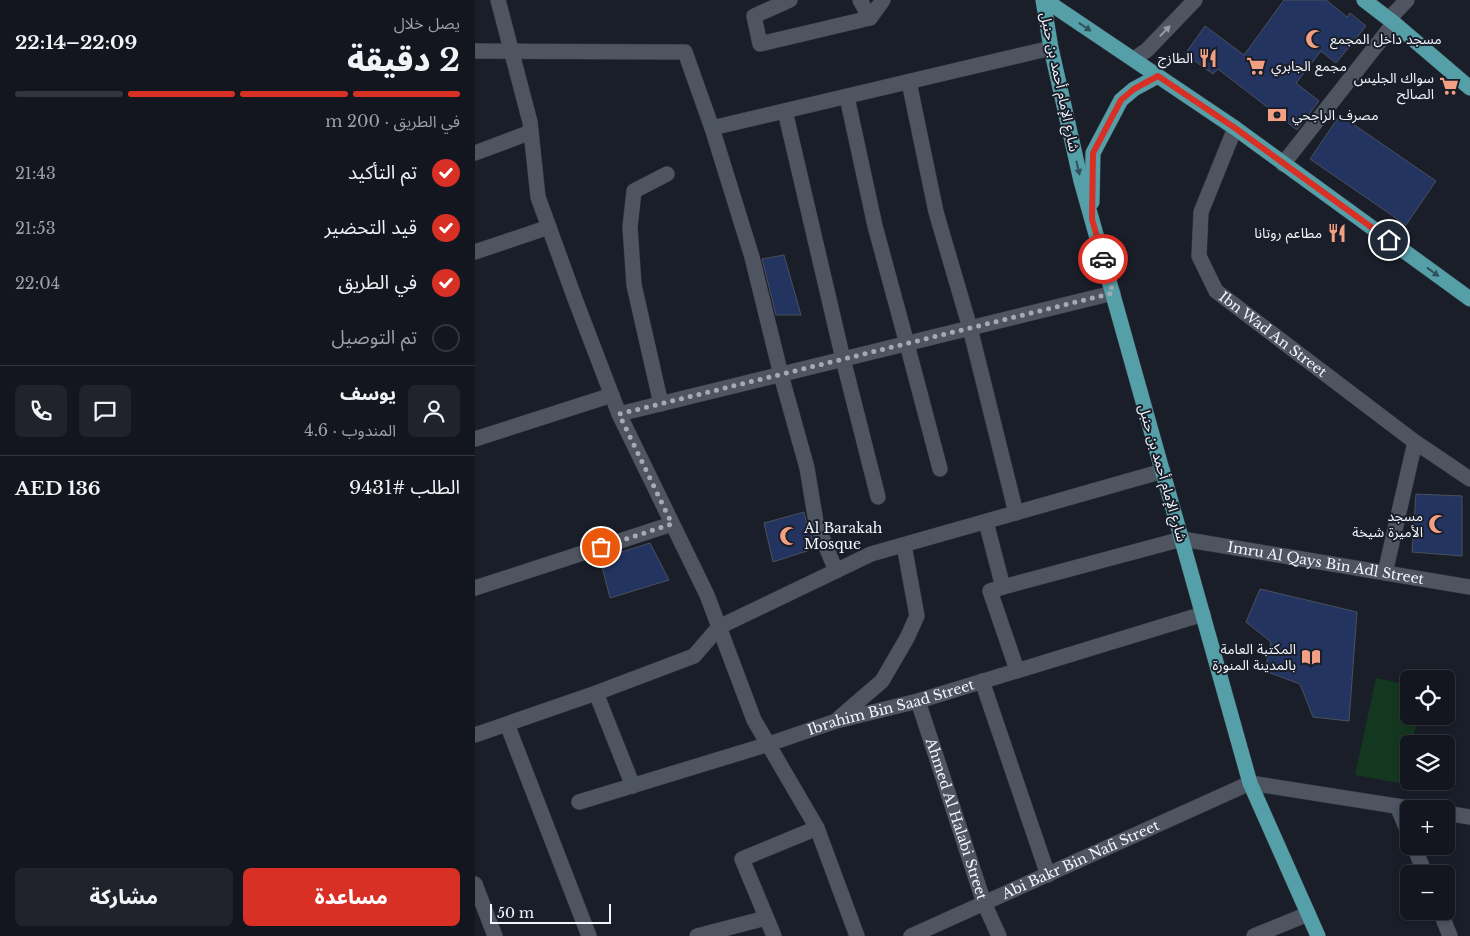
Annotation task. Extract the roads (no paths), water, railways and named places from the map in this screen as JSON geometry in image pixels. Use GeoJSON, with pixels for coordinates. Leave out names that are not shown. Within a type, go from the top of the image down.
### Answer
{"type":"FeatureCollection","features":[{"type":"Feature","properties":{"kind":"main road","name":"شارع الإمام أحمد بن حنبل"},"geometry":{"type":"LineString","coordinates":[[1044,0],[1051,48],[1081,181],[1250,783],[1317,936]]}},
{"type":"Feature","properties":{"kind":"main road"},"geometry":{"type":"LineString","coordinates":[[1044,0],[1235,128],[1470,299]]}},
{"type":"Feature","properties":{"kind":"main road"},"geometry":{"type":"LineString","coordinates":[[1364,0],[1392,21],[1470,88]]}},
{"type":"Feature","properties":{"kind":"main road"},"geometry":{"type":"LineString","coordinates":[[1092,219],[1093,153],[1121,100],[1134,89],[1158,76]]}},
{"type":"Feature","properties":{"kind":"street"},"geometry":{"type":"LineString","coordinates":[[497,0],[530,122],[538,197],[619,414],[707,595],[754,720],[817,828],[857,936]]}},
{"type":"Feature","properties":{"kind":"street"},"geometry":{"type":"LineString","coordinates":[[790,0],[754,16],[760,44],[870,18],[883,0]]}},
{"type":"Feature","properties":{"kind":"street"},"geometry":{"type":"LineString","coordinates":[[860,0],[870,18]]}},
{"type":"Feature","properties":{"kind":"street"},"geometry":{"type":"LineString","coordinates":[[1134,59],[1147,50],[1195,0]]}},
{"type":"Feature","properties":{"kind":"street"},"geometry":{"type":"LineString","coordinates":[[1283,164],[1407,0]]}},
{"type":"Feature","properties":{"kind":"street"},"geometry":{"type":"LineString","coordinates":[[713,128],[1051,48]]}},
{"type":"Feature","properties":{"kind":"street"},"geometry":{"type":"LineString","coordinates":[[475,50],[685,52],[713,128],[752,257],[781,375],[807,468],[816,522],[836,571]]}},
{"type":"Feature","properties":{"kind":"street"},"geometry":{"type":"LineString","coordinates":[[909,82],[936,212],[970,328],[1016,513]]}},
{"type":"Feature","properties":{"kind":"street"},"geometry":{"type":"LineString","coordinates":[[847,97],[875,226],[940,470]]}},
{"type":"Feature","properties":{"kind":"street"},"geometry":{"type":"LineString","coordinates":[[785,112],[843,359],[878,497]]}},
{"type":"Feature","properties":{"kind":"street","name":"Ibn Wad An Street"},"geometry":{"type":"LineString","coordinates":[[1235,128],[1201,212],[1199,256],[1216,291],[1415,442],[1470,479]]}},
{"type":"Feature","properties":{"kind":"street"},"geometry":{"type":"LineString","coordinates":[[475,153],[531,132]]}},
{"type":"Feature","properties":{"kind":"street"},"geometry":{"type":"LineString","coordinates":[[661,404],[634,285],[630,227],[634,190],[667,174]]}},
{"type":"Feature","properties":{"kind":"street"},"geometry":{"type":"LineString","coordinates":[[475,252],[549,227]]}},
{"type":"Feature","properties":{"kind":"street"},"geometry":{"type":"LineString","coordinates":[[619,414],[1113,293]]}},
{"type":"Feature","properties":{"kind":"street"},"geometry":{"type":"LineString","coordinates":[[476,436],[612,395]]}},
{"type":"Feature","properties":{"kind":"street"},"geometry":{"type":"LineString","coordinates":[[1385,573],[1415,442]]}},
{"type":"Feature","properties":{"kind":"street"},"geometry":{"type":"LineString","coordinates":[[475,736],[693,656],[719,627],[871,554],[1163,471]]}},
{"type":"Feature","properties":{"kind":"street"},"geometry":{"type":"LineString","coordinates":[[986,522],[1003,587]]}},
{"type":"Feature","properties":{"kind":"street"},"geometry":{"type":"LineString","coordinates":[[475,588],[672,524]]}},
{"type":"Feature","properties":{"kind":"street"},"geometry":{"type":"LineString","coordinates":[[1017,670],[990,591],[1181,539]]}},
{"type":"Feature","properties":{"kind":"street","name":"Imru Al Qays Bin Adl Street"},"geometry":{"type":"LineString","coordinates":[[1181,539],[1470,586]]}},
{"type":"Feature","properties":{"kind":"street"},"geometry":{"type":"LineString","coordinates":[[836,721],[882,681],[907,638],[917,616],[904,545]]}},
{"type":"Feature","properties":{"kind":"street","name":"Ibrahim Bin Saad Street"},"geometry":{"type":"LineString","coordinates":[[579,802],[769,744],[836,721],[918,700],[1203,614]]}},
{"type":"Feature","properties":{"kind":"street"},"geometry":{"type":"LineString","coordinates":[[982,681],[1048,875]]}},
{"type":"Feature","properties":{"kind":"street"},"geometry":{"type":"LineString","coordinates":[[595,693],[633,786]]}},
{"type":"Feature","properties":{"kind":"street","name":"Ahmed Al Halabi Street"},"geometry":{"type":"LineString","coordinates":[[918,700],[984,903],[999,936]]}},
{"type":"Feature","properties":{"kind":"street"},"geometry":{"type":"LineString","coordinates":[[507,724],[589,936]]}},
{"type":"Feature","properties":{"kind":"street"},"geometry":{"type":"LineString","coordinates":[[1250,783],[1400,806]]}},
{"type":"Feature","properties":{"kind":"street","name":"Abi Bakr Bin Nafi Street"},"geometry":{"type":"LineString","coordinates":[[911,936],[1250,783]]}},
{"type":"Feature","properties":{"kind":"street"},"geometry":{"type":"LineString","coordinates":[[1397,806],[1400,813]]}},
{"type":"Feature","properties":{"kind":"street"},"geometry":{"type":"LineString","coordinates":[[1455,815],[1470,817]]}},
{"type":"Feature","properties":{"kind":"street"},"geometry":{"type":"LineString","coordinates":[[774,936],[741,859],[817,828]]}},
{"type":"Feature","properties":{"kind":"street"},"geometry":{"type":"LineString","coordinates":[[475,884],[495,936]]}},
{"type":"Feature","properties":{"kind":"street"},"geometry":{"type":"LineString","coordinates":[[1254,936],[1308,914]]}},
{"type":"Feature","properties":{"kind":"street"},"geometry":{"type":"LineString","coordinates":[[697,936],[766,918]]}},
{"type":"Feature","properties":{"kind":"street"},"geometry":{"type":"LineString","coordinates":[[1444,920],[1450,936]]}},
{"type":"Feature","properties":{"kind":"place","name":"مسجد داخل المجمع"},"geometry":{"type":"Point","coordinates":[1315,39]}},
{"type":"Feature","properties":{"kind":"place","name":"الطازج"},"geometry":{"type":"Point","coordinates":[1208,58]}},
{"type":"Feature","properties":{"kind":"place","name":"مجمع الجابري"},"geometry":{"type":"Point","coordinates":[1256,66]}},
{"type":"Feature","properties":{"kind":"place","name":"سواك الجليس الصالح"},"geometry":{"type":"Point","coordinates":[1449,86]}},
{"type":"Feature","properties":{"kind":"place","name":"مصرف الراجحي"},"geometry":{"type":"Point","coordinates":[1277,115]}},
{"type":"Feature","properties":{"kind":"place","name":"مطاعم روتانا"},"geometry":{"type":"Point","coordinates":[1337,233]}},
{"type":"Feature","properties":{"kind":"place","name":"مسجد الأميرة شيخة"},"geometry":{"type":"Point","coordinates":[1438,524]}},
{"type":"Feature","properties":{"kind":"place","name":"Al Barakah Mosque"},"geometry":{"type":"Point","coordinates":[789,536]}},
{"type":"Feature","properties":{"kind":"place","name":"المكتبة العامة بالمدينة المنورة"},"geometry":{"type":"Point","coordinates":[1311,657]}}]}
